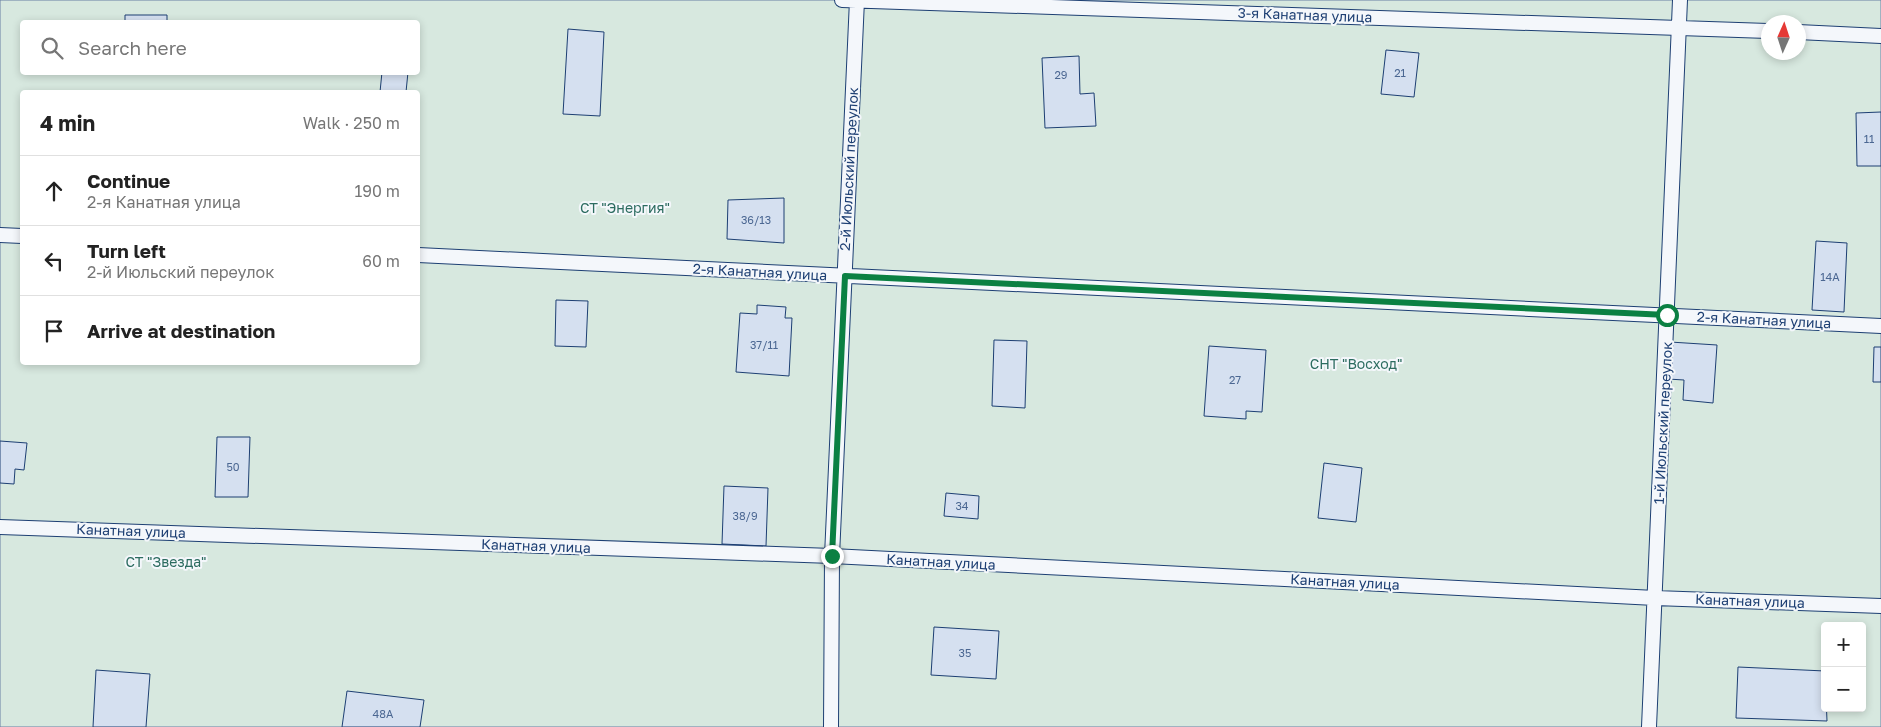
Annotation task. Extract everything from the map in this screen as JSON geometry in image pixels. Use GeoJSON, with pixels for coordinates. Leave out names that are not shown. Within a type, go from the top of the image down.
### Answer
{"type":"FeatureCollection","features":[{"type":"Feature","properties":{"kind":"lane","name":"3-я Канатная улица"},"geometry":{"type":"LineString","coordinates":[[842,0],[1761,31]]}},
{"type":"Feature","properties":{"kind":"lane","name":"2-й Июльский переулок"},"geometry":{"type":"LineString","coordinates":[[831,727],[832,556],[857,0]]}},
{"type":"Feature","properties":{"kind":"lane","name":"1-й Июльский переулок"},"geometry":{"type":"LineString","coordinates":[[1649,727],[1680,0]]}},
{"type":"Feature","properties":{"kind":"lane"},"geometry":{"type":"LineString","coordinates":[[1806,32],[1881,36]]}},
{"type":"Feature","properties":{"kind":"lane"},"geometry":{"type":"LineString","coordinates":[[0,235],[20,236]]}},
{"type":"Feature","properties":{"kind":"lane","name":"2-я Канатная улица"},"geometry":{"type":"LineString","coordinates":[[420,255],[1881,326]]}},
{"type":"Feature","properties":{"kind":"lane","name":"Канатная улица"},"geometry":{"type":"LineString","coordinates":[[0,527],[832,556],[1655,598],[1881,606]]}},
{"type":"Feature","properties":{"kind":"green space","name":"СНТ \"Восход\""},"geometry":{"type":"Polygon","coordinates":[[[0,0],[1881,0],[1881,727],[0,727],[0,0]]]}},
{"type":"Feature","properties":{"kind":"building"},"geometry":{"type":"Polygon","coordinates":[[[125,15],[167,15],[167,20],[125,20],[125,15]]]}},
{"type":"Feature","properties":{"kind":"building"},"geometry":{"type":"Polygon","coordinates":[[[568,29],[604,32],[600,116],[563,114],[568,29]]]}},
{"type":"Feature","properties":{"kind":"building"},"geometry":{"type":"Polygon","coordinates":[[[1386,50],[1419,53],[1414,97],[1381,94],[1386,50]]]}},
{"type":"Feature","properties":{"kind":"building"},"geometry":{"type":"Polygon","coordinates":[[[1079,56],[1080,94],[1094,93],[1096,126],[1045,128],[1042,58],[1079,56]]]}},
{"type":"Feature","properties":{"kind":"building"},"geometry":{"type":"Polygon","coordinates":[[[382,75],[408,75],[406,90],[380,90],[382,75]]]}},
{"type":"Feature","properties":{"kind":"building"},"geometry":{"type":"Polygon","coordinates":[[[1881,112],[1881,166],[1857,166],[1856,113],[1881,112]]]}},
{"type":"Feature","properties":{"kind":"building"},"geometry":{"type":"Polygon","coordinates":[[[784,198],[784,243],[727,239],[728,200],[784,198]]]}},
{"type":"Feature","properties":{"kind":"building"},"geometry":{"type":"Polygon","coordinates":[[[1816,241],[1847,243],[1844,312],[1812,310],[1816,241]]]}},
{"type":"Feature","properties":{"kind":"building"},"geometry":{"type":"Polygon","coordinates":[[[556,300],[588,301],[586,347],[555,346],[556,300]]]}},
{"type":"Feature","properties":{"kind":"building"},"geometry":{"type":"Polygon","coordinates":[[[757,305],[786,307],[785,318],[792,318],[789,376],[736,372],[740,313],[757,314],[757,305]]]}},
{"type":"Feature","properties":{"kind":"building"},"geometry":{"type":"Polygon","coordinates":[[[994,340],[1027,341],[1025,408],[992,406],[994,340]]]}},
{"type":"Feature","properties":{"kind":"building"},"geometry":{"type":"Polygon","coordinates":[[[1670,342],[1717,345],[1713,403],[1683,400],[1684,380],[1668,379],[1670,342]]]}},
{"type":"Feature","properties":{"kind":"building"},"geometry":{"type":"Polygon","coordinates":[[[1209,346],[1266,350],[1262,412],[1246,411],[1246,419],[1204,416],[1209,346]]]}},
{"type":"Feature","properties":{"kind":"building"},"geometry":{"type":"Polygon","coordinates":[[[1874,347],[1881,347],[1881,382],[1873,382],[1874,347]]]}},
{"type":"Feature","properties":{"kind":"building"},"geometry":{"type":"Polygon","coordinates":[[[217,437],[250,437],[248,497],[215,497],[217,437]]]}},
{"type":"Feature","properties":{"kind":"building"},"geometry":{"type":"Polygon","coordinates":[[[0,441],[27,443],[24,470],[15,469],[14,484],[0,483],[0,441]]]}},
{"type":"Feature","properties":{"kind":"building"},"geometry":{"type":"Polygon","coordinates":[[[1324,463],[1362,468],[1356,522],[1318,518],[1324,463]]]}},
{"type":"Feature","properties":{"kind":"building"},"geometry":{"type":"Polygon","coordinates":[[[724,486],[768,488],[766,546],[722,544],[724,486]]]}},
{"type":"Feature","properties":{"kind":"building"},"geometry":{"type":"Polygon","coordinates":[[[946,493],[979,496],[978,519],[944,516],[946,493]]]}},
{"type":"Feature","properties":{"kind":"building"},"geometry":{"type":"Polygon","coordinates":[[[934,627],[999,631],[996,679],[931,675],[934,627]]]}},
{"type":"Feature","properties":{"kind":"building"},"geometry":{"type":"Polygon","coordinates":[[[1738,667],[1821,671],[1821,712],[1827,712],[1827,721],[1736,718],[1738,667]]]}},
{"type":"Feature","properties":{"kind":"building"},"geometry":{"type":"Polygon","coordinates":[[[96,670],[150,674],[146,727],[93,727],[96,670]]]}},
{"type":"Feature","properties":{"kind":"building"},"geometry":{"type":"Polygon","coordinates":[[[347,691],[424,700],[420,727],[342,727],[347,691]]]}},
{"type":"Feature","properties":{"kind":"route"},"geometry":{"type":"LineString","coordinates":[[832,556],[845,276],[1667,315]]}},
{"type":"Feature","properties":{"kind":"park label","name":"СТ \"Энергия\""},"geometry":{"type":"Point","coordinates":[625,208]}},
{"type":"Feature","properties":{"kind":"park label","name":"СТ \"Звезда\""},"geometry":{"type":"Point","coordinates":[166,562]}}]}
